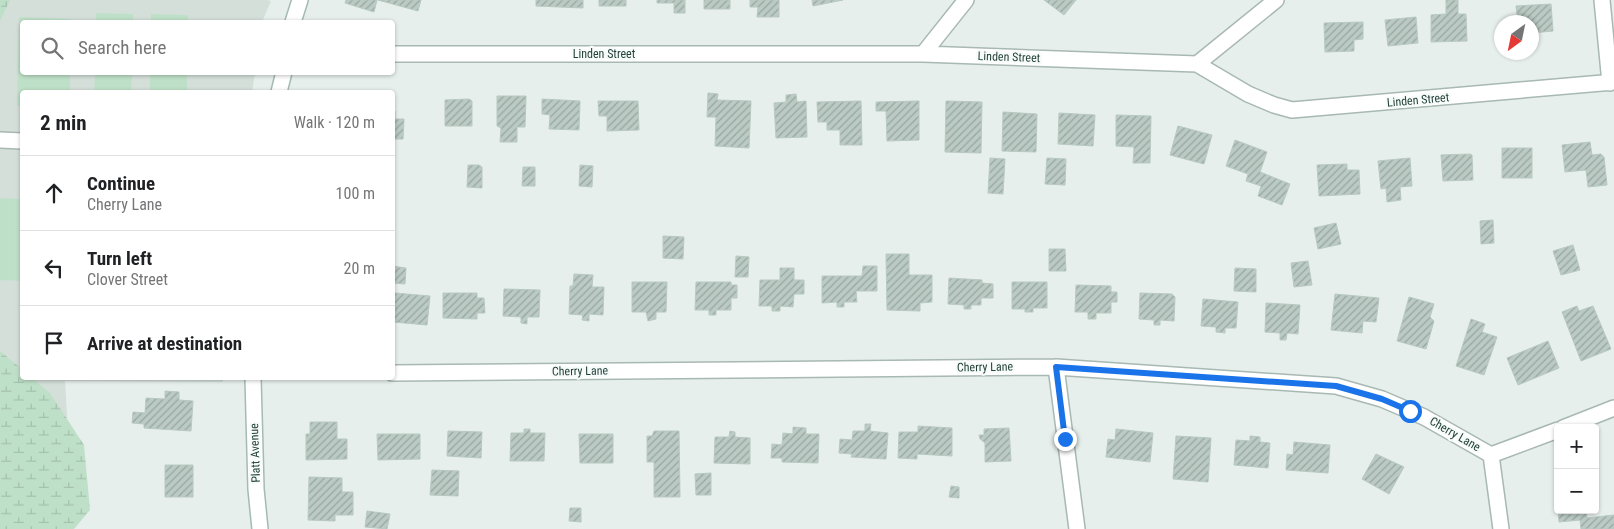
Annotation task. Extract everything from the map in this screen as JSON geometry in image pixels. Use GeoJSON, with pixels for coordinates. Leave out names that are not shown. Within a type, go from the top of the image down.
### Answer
{"type":"FeatureCollection","features":[{"type":"Feature","properties":{"kind":"street"},"geometry":{"type":"LineString","coordinates":[[294,20],[300,0]]}},
{"type":"Feature","properties":{"kind":"street"},"geometry":{"type":"LineString","coordinates":[[923,54],[966,0]]}},
{"type":"Feature","properties":{"kind":"street"},"geometry":{"type":"LineString","coordinates":[[1197,64],[1276,0]]}},
{"type":"Feature","properties":{"kind":"street"},"geometry":{"type":"LineString","coordinates":[[1602,0],[1612,82]]}},
{"type":"Feature","properties":{"kind":"street","name":"Linden Street"},"geometry":{"type":"LineString","coordinates":[[395,54],[923,54],[1197,64],[1248,94],[1292,110],[1612,82]]}},
{"type":"Feature","properties":{"kind":"street"},"geometry":{"type":"LineString","coordinates":[[280,90],[283,75]]}},
{"type":"Feature","properties":{"kind":"street"},"geometry":{"type":"LineString","coordinates":[[0,140],[20,141]]}},
{"type":"Feature","properties":{"kind":"street"},"geometry":{"type":"LineString","coordinates":[[1056,367],[1077,529]]}},
{"type":"Feature","properties":{"kind":"street","name":"Cherry Lane"},"geometry":{"type":"LineString","coordinates":[[395,373],[1056,367],[1336,386],[1382,399],[1424,416],[1491,455],[1554,431]]}},
{"type":"Feature","properties":{"kind":"street","name":"Platt Avenue"},"geometry":{"type":"LineString","coordinates":[[253,380],[256,489],[260,529]]}},
{"type":"Feature","properties":{"kind":"street"},"geometry":{"type":"LineString","coordinates":[[1573,424],[1614,408]]}},
{"type":"Feature","properties":{"kind":"street"},"geometry":{"type":"LineString","coordinates":[[1491,455],[1501,529]]}},
{"type":"Feature","properties":{"kind":"shaded area"},"geometry":{"type":"Polygon","coordinates":[[[0,0],[271,1],[263,20],[20,20],[20,75],[255,75],[252,90],[20,90],[20,380],[223,380],[223,382],[65,381],[68,433],[0,422],[0,0]]]}},
{"type":"Feature","properties":{"kind":"green space"},"geometry":{"type":"Polygon","coordinates":[[[0,0],[10,0],[0,21],[0,0]]]}},
{"type":"Feature","properties":{"kind":"green space"},"geometry":{"type":"Polygon","coordinates":[[[96,13],[133,14],[133,20],[96,20],[96,13]]]}},
{"type":"Feature","properties":{"kind":"green space"},"geometry":{"type":"Polygon","coordinates":[[[151,14],[188,15],[188,20],[151,20],[151,14]]]}},
{"type":"Feature","properties":{"kind":"green space"},"geometry":{"type":"Polygon","coordinates":[[[19,17],[71,19],[20,20],[20,75],[70,75],[70,90],[20,90],[20,106],[17,106],[19,17]]]}},
{"type":"Feature","properties":{"kind":"green space"},"geometry":{"type":"Polygon","coordinates":[[[95,75],[132,75],[131,90],[94,90],[95,75]]]}},
{"type":"Feature","properties":{"kind":"green space"},"geometry":{"type":"Polygon","coordinates":[[[150,75],[187,75],[187,90],[150,90],[150,75]]]}},
{"type":"Feature","properties":{"kind":"green space"},"geometry":{"type":"Polygon","coordinates":[[[0,198],[20,199],[20,281],[0,280],[0,198]]]}},
{"type":"Feature","properties":{"kind":"green space"},"geometry":{"type":"Polygon","coordinates":[[[0,351],[20,367],[20,380],[34,380],[50,393],[84,445],[90,510],[74,529],[0,529],[0,351]]]}},
{"type":"Feature","properties":{"kind":"building"},"geometry":{"type":"Polygon","coordinates":[[[346,0],[377,0],[374,12],[345,3],[346,0]]]}},
{"type":"Feature","properties":{"kind":"building"},"geometry":{"type":"Polygon","coordinates":[[[378,0],[421,0],[418,11],[378,0]]]}},
{"type":"Feature","properties":{"kind":"building"},"geometry":{"type":"Polygon","coordinates":[[[536,0],[583,0],[583,8],[536,6],[536,0]]]}},
{"type":"Feature","properties":{"kind":"building"},"geometry":{"type":"Polygon","coordinates":[[[599,0],[626,0],[626,6],[599,6],[599,0]]]}},
{"type":"Feature","properties":{"kind":"building"},"geometry":{"type":"Polygon","coordinates":[[[657,0],[685,0],[685,13],[674,13],[674,3],[657,3],[657,0]]]}},
{"type":"Feature","properties":{"kind":"building"},"geometry":{"type":"Polygon","coordinates":[[[704,0],[730,0],[730,9],[704,9],[704,0]]]}},
{"type":"Feature","properties":{"kind":"building"},"geometry":{"type":"Polygon","coordinates":[[[750,0],[779,0],[779,17],[757,17],[758,7],[750,7],[750,0]]]}},
{"type":"Feature","properties":{"kind":"building"},"geometry":{"type":"Polygon","coordinates":[[[812,0],[843,0],[813,6],[812,0]]]}},
{"type":"Feature","properties":{"kind":"building"},"geometry":{"type":"Polygon","coordinates":[[[1044,0],[1076,0],[1064,15],[1044,0]]]}},
{"type":"Feature","properties":{"kind":"building"},"geometry":{"type":"Polygon","coordinates":[[[1446,0],[1458,0],[1458,14],[1466,14],[1467,41],[1431,42],[1431,15],[1446,14],[1446,0]]]}},
{"type":"Feature","properties":{"kind":"building"},"geometry":{"type":"Polygon","coordinates":[[[1551,4],[1553,31],[1539,32],[1539,15],[1517,15],[1516,6],[1551,4]]]}},
{"type":"Feature","properties":{"kind":"building"},"geometry":{"type":"Polygon","coordinates":[[[1416,17],[1418,43],[1388,46],[1385,20],[1416,17]]]}},
{"type":"Feature","properties":{"kind":"building"},"geometry":{"type":"Polygon","coordinates":[[[1363,22],[1363,39],[1354,40],[1354,51],[1325,52],[1324,23],[1363,22]]]}},
{"type":"Feature","properties":{"kind":"building"},"geometry":{"type":"Polygon","coordinates":[[[708,93],[718,94],[717,100],[751,101],[749,148],[715,146],[716,117],[707,117],[708,93]]]}},
{"type":"Feature","properties":{"kind":"building"},"geometry":{"type":"Polygon","coordinates":[[[796,94],[797,102],[806,101],[807,137],[776,138],[774,103],[786,102],[786,95],[796,94]]]}},
{"type":"Feature","properties":{"kind":"building"},"geometry":{"type":"Polygon","coordinates":[[[497,96],[526,96],[525,127],[517,127],[517,142],[500,142],[501,128],[497,126],[497,96]]]}},
{"type":"Feature","properties":{"kind":"building"},"geometry":{"type":"Polygon","coordinates":[[[469,99],[472,101],[472,126],[445,126],[445,100],[469,99]]]}},
{"type":"Feature","properties":{"kind":"building"},"geometry":{"type":"Polygon","coordinates":[[[542,99],[580,101],[579,130],[549,129],[550,115],[542,114],[542,99]]]}},
{"type":"Feature","properties":{"kind":"building"},"geometry":{"type":"Polygon","coordinates":[[[598,101],[638,101],[639,130],[607,131],[607,116],[599,116],[598,101]]]}},
{"type":"Feature","properties":{"kind":"building"},"geometry":{"type":"Polygon","coordinates":[[[861,101],[862,145],[840,145],[840,130],[827,130],[827,122],[818,122],[817,102],[861,101]]]}},
{"type":"Feature","properties":{"kind":"building"},"geometry":{"type":"Polygon","coordinates":[[[919,101],[919,140],[887,141],[886,111],[876,111],[876,102],[919,101]]]}},
{"type":"Feature","properties":{"kind":"building"},"geometry":{"type":"Polygon","coordinates":[[[946,101],[982,102],[981,153],[945,152],[946,101]]]}},
{"type":"Feature","properties":{"kind":"building"},"geometry":{"type":"Polygon","coordinates":[[[1003,112],[1037,114],[1036,152],[1002,151],[1003,112]]]}},
{"type":"Feature","properties":{"kind":"building"},"geometry":{"type":"Polygon","coordinates":[[[1059,113],[1095,115],[1093,146],[1058,144],[1059,113]]]}},
{"type":"Feature","properties":{"kind":"building"},"geometry":{"type":"Polygon","coordinates":[[[1116,115],[1151,116],[1150,163],[1133,163],[1134,147],[1116,146],[1116,115]]]}},
{"type":"Feature","properties":{"kind":"building"},"geometry":{"type":"Polygon","coordinates":[[[395,119],[404,119],[403,139],[395,139],[395,119]]]}},
{"type":"Feature","properties":{"kind":"building"},"geometry":{"type":"Polygon","coordinates":[[[1178,126],[1212,135],[1204,164],[1170,155],[1178,126]]]}},
{"type":"Feature","properties":{"kind":"building"},"geometry":{"type":"Polygon","coordinates":[[[1235,140],[1267,152],[1260,172],[1290,184],[1282,205],[1258,196],[1261,186],[1246,181],[1248,174],[1226,166],[1235,140]]]}},
{"type":"Feature","properties":{"kind":"building"},"geometry":{"type":"Polygon","coordinates":[[[1590,142],[1592,155],[1601,154],[1604,157],[1607,185],[1588,187],[1586,170],[1565,172],[1562,145],[1590,142]]]}},
{"type":"Feature","properties":{"kind":"building"},"geometry":{"type":"Polygon","coordinates":[[[1502,148],[1532,148],[1532,178],[1502,178],[1502,148]]]}},
{"type":"Feature","properties":{"kind":"building"},"geometry":{"type":"Polygon","coordinates":[[[1441,155],[1472,155],[1473,180],[1443,181],[1441,155]]]}},
{"type":"Feature","properties":{"kind":"building"},"geometry":{"type":"Polygon","coordinates":[[[990,158],[1005,159],[1003,194],[988,193],[990,158]]]}},
{"type":"Feature","properties":{"kind":"building"},"geometry":{"type":"Polygon","coordinates":[[[1047,158],[1066,159],[1065,185],[1045,184],[1047,158]]]}},
{"type":"Feature","properties":{"kind":"building"},"geometry":{"type":"Polygon","coordinates":[[[1410,158],[1412,186],[1400,187],[1401,200],[1387,202],[1386,188],[1381,189],[1378,161],[1410,158]]]}},
{"type":"Feature","properties":{"kind":"building"},"geometry":{"type":"Polygon","coordinates":[[[1347,164],[1347,170],[1359,170],[1360,194],[1319,196],[1317,165],[1347,164]]]}},
{"type":"Feature","properties":{"kind":"building"},"geometry":{"type":"Polygon","coordinates":[[[468,165],[479,165],[482,167],[482,188],[467,187],[468,165]]]}},
{"type":"Feature","properties":{"kind":"building"},"geometry":{"type":"Polygon","coordinates":[[[580,165],[593,166],[592,187],[579,186],[580,165]]]}},
{"type":"Feature","properties":{"kind":"building"},"geometry":{"type":"Polygon","coordinates":[[[523,167],[535,167],[535,186],[522,186],[523,167]]]}},
{"type":"Feature","properties":{"kind":"building"},"geometry":{"type":"Polygon","coordinates":[[[1493,220],[1494,243],[1481,244],[1480,221],[1493,220]]]}},
{"type":"Feature","properties":{"kind":"building"},"geometry":{"type":"Polygon","coordinates":[[[1336,223],[1341,244],[1318,249],[1314,228],[1336,223]]]}},
{"type":"Feature","properties":{"kind":"building"},"geometry":{"type":"Polygon","coordinates":[[[663,236],[684,237],[683,259],[663,258],[663,236]]]}},
{"type":"Feature","properties":{"kind":"building"},"geometry":{"type":"Polygon","coordinates":[[[1573,245],[1580,270],[1561,275],[1553,251],[1573,245]]]}},
{"type":"Feature","properties":{"kind":"building"},"geometry":{"type":"Polygon","coordinates":[[[1049,249],[1065,249],[1066,271],[1049,271],[1049,249]]]}},
{"type":"Feature","properties":{"kind":"building"},"geometry":{"type":"Polygon","coordinates":[[[886,254],[909,254],[909,275],[932,275],[932,302],[920,303],[920,311],[887,310],[886,254]]]}},
{"type":"Feature","properties":{"kind":"building"},"geometry":{"type":"Polygon","coordinates":[[[736,256],[749,257],[748,277],[735,277],[736,256]]]}},
{"type":"Feature","properties":{"kind":"building"},"geometry":{"type":"Polygon","coordinates":[[[1308,261],[1312,285],[1294,287],[1291,263],[1308,261]]]}},
{"type":"Feature","properties":{"kind":"building"},"geometry":{"type":"Polygon","coordinates":[[[395,266],[406,268],[405,284],[395,283],[395,266]]]}},
{"type":"Feature","properties":{"kind":"building"},"geometry":{"type":"Polygon","coordinates":[[[863,266],[877,266],[877,291],[856,291],[857,302],[844,302],[844,307],[837,307],[837,302],[822,303],[822,276],[862,276],[863,266]]]}},
{"type":"Feature","properties":{"kind":"building"},"geometry":{"type":"Polygon","coordinates":[[[780,268],[794,268],[794,280],[804,280],[804,294],[794,294],[793,307],[780,306],[780,311],[772,311],[772,306],[759,306],[760,280],[780,280],[780,268]]]}},
{"type":"Feature","properties":{"kind":"building"},"geometry":{"type":"Polygon","coordinates":[[[1235,268],[1256,269],[1256,292],[1234,291],[1235,268]]]}},
{"type":"Feature","properties":{"kind":"building"},"geometry":{"type":"Polygon","coordinates":[[[574,274],[593,275],[592,287],[604,287],[603,315],[589,314],[589,321],[582,320],[583,315],[569,314],[570,286],[573,286],[574,274]]]}},
{"type":"Feature","properties":{"kind":"building"},"geometry":{"type":"Polygon","coordinates":[[[949,278],[982,280],[982,283],[993,284],[993,298],[981,298],[981,305],[971,305],[971,309],[964,309],[964,305],[948,304],[949,278]]]}},
{"type":"Feature","properties":{"kind":"building"},"geometry":{"type":"Polygon","coordinates":[[[632,282],[667,282],[666,312],[656,312],[656,319],[648,321],[646,312],[632,312],[632,282]]]}},
{"type":"Feature","properties":{"kind":"building"},"geometry":{"type":"Polygon","coordinates":[[[696,282],[731,282],[731,285],[737,285],[737,298],[731,298],[731,310],[716,310],[716,315],[709,315],[709,310],[695,310],[696,282]]]}},
{"type":"Feature","properties":{"kind":"building"},"geometry":{"type":"Polygon","coordinates":[[[1012,282],[1047,282],[1047,308],[1033,308],[1033,312],[1025,312],[1025,309],[1012,309],[1012,282]]]}},
{"type":"Feature","properties":{"kind":"building"},"geometry":{"type":"Polygon","coordinates":[[[1076,285],[1111,286],[1111,292],[1117,292],[1117,302],[1111,302],[1111,313],[1096,313],[1096,319],[1088,319],[1088,312],[1075,312],[1076,285]]]}},
{"type":"Feature","properties":{"kind":"building"},"geometry":{"type":"Polygon","coordinates":[[[504,289],[540,290],[539,317],[527,317],[527,324],[521,323],[521,317],[503,316],[504,289]]]}},
{"type":"Feature","properties":{"kind":"building"},"geometry":{"type":"Polygon","coordinates":[[[395,293],[430,296],[427,325],[395,322],[395,293]]]}},
{"type":"Feature","properties":{"kind":"building"},"geometry":{"type":"Polygon","coordinates":[[[443,293],[477,293],[477,298],[484,298],[485,313],[477,313],[477,319],[443,318],[443,293]]]}},
{"type":"Feature","properties":{"kind":"building"},"geometry":{"type":"Polygon","coordinates":[[[1140,293],[1172,294],[1175,297],[1174,321],[1160,320],[1160,325],[1154,325],[1154,320],[1139,319],[1140,293]]]}},
{"type":"Feature","properties":{"kind":"building"},"geometry":{"type":"Polygon","coordinates":[[[1335,294],[1379,298],[1376,322],[1363,321],[1362,333],[1331,330],[1335,294]]]}},
{"type":"Feature","properties":{"kind":"building"},"geometry":{"type":"Polygon","coordinates":[[[1409,297],[1434,304],[1430,317],[1434,321],[1426,349],[1397,341],[1409,297]]]}},
{"type":"Feature","properties":{"kind":"building"},"geometry":{"type":"Polygon","coordinates":[[[1203,299],[1238,302],[1236,328],[1225,328],[1225,333],[1216,332],[1216,327],[1201,326],[1203,299]]]}},
{"type":"Feature","properties":{"kind":"building"},"geometry":{"type":"Polygon","coordinates":[[[1266,303],[1300,305],[1298,334],[1287,333],[1286,340],[1280,340],[1280,333],[1265,332],[1266,303]]]}},
{"type":"Feature","properties":{"kind":"building"},"geometry":{"type":"Polygon","coordinates":[[[1577,306],[1579,311],[1593,306],[1611,349],[1581,361],[1562,312],[1577,306]]]}},
{"type":"Feature","properties":{"kind":"building"},"geometry":{"type":"Polygon","coordinates":[[[1471,319],[1485,324],[1482,332],[1497,337],[1484,375],[1456,366],[1471,319]]]}},
{"type":"Feature","properties":{"kind":"building"},"geometry":{"type":"Polygon","coordinates":[[[1548,341],[1559,368],[1518,385],[1507,358],[1548,341]]]}},
{"type":"Feature","properties":{"kind":"building"},"geometry":{"type":"Polygon","coordinates":[[[165,391],[179,392],[179,400],[193,401],[191,431],[144,428],[144,424],[132,423],[133,412],[145,413],[146,398],[165,399],[165,391]]]}},
{"type":"Feature","properties":{"kind":"building"},"geometry":{"type":"Polygon","coordinates":[[[310,422],[337,422],[337,439],[347,439],[347,459],[306,460],[306,434],[310,434],[310,422]]]}},
{"type":"Feature","properties":{"kind":"building"},"geometry":{"type":"Polygon","coordinates":[[[865,424],[871,424],[870,431],[888,433],[886,459],[851,457],[852,454],[839,453],[840,439],[852,440],[853,431],[865,431],[865,424]]]}},
{"type":"Feature","properties":{"kind":"building"},"geometry":{"type":"Polygon","coordinates":[[[918,426],[952,428],[952,456],[917,454],[917,459],[898,458],[899,432],[918,432],[918,426]]]}},
{"type":"Feature","properties":{"kind":"building"},"geometry":{"type":"Polygon","coordinates":[[[793,427],[806,428],[806,434],[819,434],[818,463],[782,462],[782,458],[771,458],[772,444],[782,445],[783,433],[793,434],[793,427]]]}},
{"type":"Feature","properties":{"kind":"building"},"geometry":{"type":"Polygon","coordinates":[[[1009,428],[1011,461],[985,462],[985,443],[980,439],[979,435],[984,435],[984,429],[1009,428]]]}},
{"type":"Feature","properties":{"kind":"building"},"geometry":{"type":"Polygon","coordinates":[[[524,429],[530,429],[530,433],[545,433],[544,461],[510,461],[511,433],[524,433],[524,429]]]}},
{"type":"Feature","properties":{"kind":"building"},"geometry":{"type":"Polygon","coordinates":[[[1116,429],[1153,433],[1150,462],[1106,457],[1108,439],[1115,440],[1116,429]]]}},
{"type":"Feature","properties":{"kind":"building"},"geometry":{"type":"Polygon","coordinates":[[[448,431],[482,432],[481,458],[447,456],[448,431]]]}},
{"type":"Feature","properties":{"kind":"building"},"geometry":{"type":"Polygon","coordinates":[[[654,431],[679,431],[680,497],[654,497],[654,462],[647,462],[647,436],[652,436],[654,431]]]}},
{"type":"Feature","properties":{"kind":"building"},"geometry":{"type":"Polygon","coordinates":[[[730,431],[735,432],[735,437],[750,438],[750,464],[714,463],[715,437],[729,437],[730,431]]]}},
{"type":"Feature","properties":{"kind":"building"},"geometry":{"type":"Polygon","coordinates":[[[377,434],[420,434],[420,459],[378,460],[377,434]]]}},
{"type":"Feature","properties":{"kind":"building"},"geometry":{"type":"Polygon","coordinates":[[[579,434],[613,434],[613,463],[580,463],[579,434]]]}},
{"type":"Feature","properties":{"kind":"building"},"geometry":{"type":"Polygon","coordinates":[[[1176,436],[1211,438],[1208,482],[1173,479],[1176,436]]]}},
{"type":"Feature","properties":{"kind":"building"},"geometry":{"type":"Polygon","coordinates":[[[1250,436],[1260,437],[1260,442],[1270,443],[1268,468],[1234,465],[1236,440],[1250,441],[1250,436]]]}},
{"type":"Feature","properties":{"kind":"building"},"geometry":{"type":"Polygon","coordinates":[[[1294,442],[1330,445],[1328,473],[1286,470],[1287,454],[1293,455],[1294,442]]]}},
{"type":"Feature","properties":{"kind":"building"},"geometry":{"type":"Polygon","coordinates":[[[1376,454],[1404,467],[1389,494],[1362,479],[1376,454]]]}},
{"type":"Feature","properties":{"kind":"building"},"geometry":{"type":"Polygon","coordinates":[[[165,465],[193,465],[193,497],[165,497],[165,465]]]}},
{"type":"Feature","properties":{"kind":"building"},"geometry":{"type":"Polygon","coordinates":[[[432,470],[459,471],[458,496],[430,495],[432,470]]]}},
{"type":"Feature","properties":{"kind":"building"},"geometry":{"type":"Polygon","coordinates":[[[711,473],[711,495],[696,495],[695,474],[711,473]]]}},
{"type":"Feature","properties":{"kind":"building"},"geometry":{"type":"Polygon","coordinates":[[[309,477],[342,478],[342,492],[353,492],[353,515],[335,515],[335,521],[308,520],[309,477]]]}},
{"type":"Feature","properties":{"kind":"building"},"geometry":{"type":"Polygon","coordinates":[[[951,486],[959,487],[959,498],[949,497],[951,486]]]}},
{"type":"Feature","properties":{"kind":"building"},"geometry":{"type":"Polygon","coordinates":[[[570,508],[581,508],[581,522],[569,521],[570,508]]]}},
{"type":"Feature","properties":{"kind":"building"},"geometry":{"type":"Polygon","coordinates":[[[367,511],[390,514],[387,529],[365,527],[367,511]]]}},
{"type":"Feature","properties":{"kind":"building"},"geometry":{"type":"Polygon","coordinates":[[[1558,514],[1586,514],[1587,518],[1614,515],[1614,529],[1581,529],[1580,520],[1559,522],[1558,514]]]}},
{"type":"Feature","properties":{"kind":"route"},"geometry":{"type":"LineString","coordinates":[[1065,439],[1056,367],[1336,386],[1382,399],[1410,411]]}}]}
